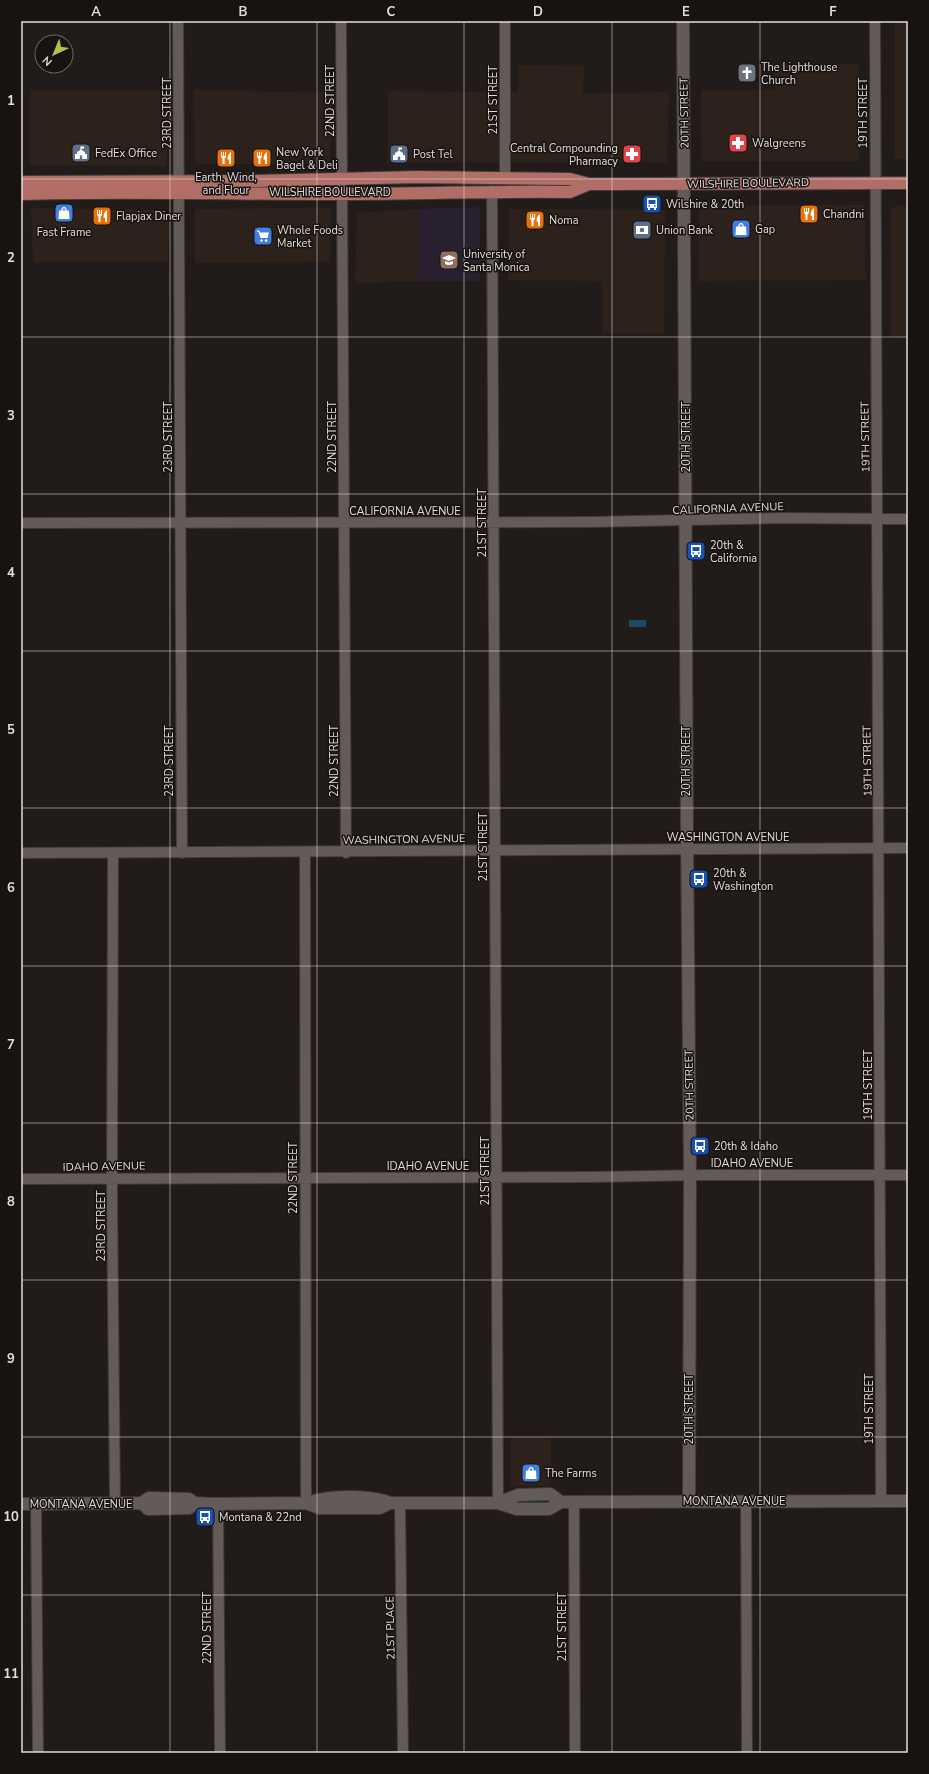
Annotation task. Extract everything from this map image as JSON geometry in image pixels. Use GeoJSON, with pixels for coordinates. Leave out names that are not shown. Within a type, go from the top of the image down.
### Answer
{"type":"FeatureCollection","features":[{"type":"Feature","properties":{"kind":"main road","name":"WILSHIRE BOULEVARD"},"geometry":{"type":"LineString","coordinates":[[21,194],[417,177],[570,179],[589,184],[908,183]]}},
{"type":"Feature","properties":{"kind":"main road"},"geometry":{"type":"LineString","coordinates":[[492,191],[497,185],[513,185],[518,179]]}},
{"type":"Feature","properties":{"kind":"main road","name":"WILSHIRE BOULEVARD"},"geometry":{"type":"LineString","coordinates":[[21,182],[342,194],[492,191],[570,192],[589,184]]}},
{"type":"Feature","properties":{"kind":"street","name":"23RD STREET"},"geometry":{"type":"LineString","coordinates":[[178,21],[182,852]]}},
{"type":"Feature","properties":{"kind":"street","name":"22ND STREET"},"geometry":{"type":"LineString","coordinates":[[341,21],[346,852]]}},
{"type":"Feature","properties":{"kind":"street","name":"21ST STREET"},"geometry":{"type":"LineString","coordinates":[[505,21],[505,178]]}},
{"type":"Feature","properties":{"kind":"street","name":"20TH STREET"},"geometry":{"type":"LineString","coordinates":[[683,21],[690,1175],[689,1501]]}},
{"type":"Feature","properties":{"kind":"street","name":"19TH STREET"},"geometry":{"type":"LineString","coordinates":[[875,21],[878,519],[877,581],[880,848],[881,1500]]}},
{"type":"Feature","properties":{"kind":"street","name":"21ST STREET"},"geometry":{"type":"LineString","coordinates":[[492,191],[498,1503]]}},
{"type":"Feature","properties":{"kind":"street","name":"CALIFORNIA AVENUE"},"geometry":{"type":"LineString","coordinates":[[21,523],[686,522],[782,518],[908,519]]}},
{"type":"Feature","properties":{"kind":"street","name":"WASHINGTON AVENUE"},"geometry":{"type":"LineString","coordinates":[[21,854],[908,848]]}},
{"type":"Feature","properties":{"kind":"street","name":"23RD STREET"},"geometry":{"type":"LineString","coordinates":[[113,853],[112,1178],[115,1504]]}},
{"type":"Feature","properties":{"kind":"street","name":"22ND STREET"},"geometry":{"type":"LineString","coordinates":[[304,853],[306,1503]]}},
{"type":"Feature","properties":{"kind":"street","name":"IDAHO AVENUE"},"geometry":{"type":"LineString","coordinates":[[21,1179],[908,1175]]}},
{"type":"Feature","properties":{"kind":"street","name":"MONTANA AVENUE"},"geometry":{"type":"LineString","coordinates":[[21,1504],[142,1504],[149,1498],[190,1498],[195,1503],[306,1503],[319,1508],[380,1508],[395,1503],[498,1503],[517,1509],[549,1509],[561,1502],[908,1501]]}},
{"type":"Feature","properties":{"kind":"street"},"geometry":{"type":"LineString","coordinates":[[746,1501],[747,1753]]}},
{"type":"Feature","properties":{"kind":"street","name":"21ST STREET"},"geometry":{"type":"LineString","coordinates":[[574,1502],[575,1753]]}},
{"type":"Feature","properties":{"kind":"street","name":"21ST PLACE"},"geometry":{"type":"LineString","coordinates":[[395,1503],[403,1753]]}},
{"type":"Feature","properties":{"kind":"street"},"geometry":{"type":"LineString","coordinates":[[36,1504],[38,1753]]}},
{"type":"Feature","properties":{"kind":"street","name":"22ND STREET"},"geometry":{"type":"LineString","coordinates":[[218,1504],[220,1753]]}},
{"type":"Feature","properties":{"kind":"shaded area"},"geometry":{"type":"Polygon","coordinates":[[[895,21],[908,21],[908,159],[895,159],[895,21]]]}},
{"type":"Feature","properties":{"kind":"shaded area"},"geometry":{"type":"Polygon","coordinates":[[[774,64],[858,64],[859,157],[856,161],[702,161],[701,90],[774,90],[774,64]]]}},
{"type":"Feature","properties":{"kind":"shaded area"},"geometry":{"type":"Polygon","coordinates":[[[519,65],[584,66],[583,94],[669,92],[667,162],[388,162],[388,91],[518,92],[519,65]]]}},
{"type":"Feature","properties":{"kind":"shaded area"},"geometry":{"type":"Polygon","coordinates":[[[30,90],[168,91],[167,166],[30,165],[30,90]]]}},
{"type":"Feature","properties":{"kind":"shaded area"},"geometry":{"type":"Polygon","coordinates":[[[193,90],[332,93],[330,164],[195,164],[193,90]]]}},
{"type":"Feature","properties":{"kind":"shaded area"},"geometry":{"type":"Polygon","coordinates":[[[699,205],[865,205],[866,280],[699,281],[699,205]]]}},
{"type":"Feature","properties":{"kind":"shaded area"},"geometry":{"type":"Polygon","coordinates":[[[895,206],[908,206],[908,337],[891,337],[890,210],[895,206]]]}},
{"type":"Feature","properties":{"kind":"shaded area","name":"University of Santa Monica"},"geometry":{"type":"Polygon","coordinates":[[[480,207],[480,281],[418,281],[419,209],[480,207]]]}},
{"type":"Feature","properties":{"kind":"shaded area"},"geometry":{"type":"Polygon","coordinates":[[[31,208],[163,210],[169,216],[168,262],[33,262],[31,208]]]}},
{"type":"Feature","properties":{"kind":"shaded area","name":"Whole Foods Market"},"geometry":{"type":"Polygon","coordinates":[[[331,208],[330,262],[195,263],[195,209],[331,208]]]}},
{"type":"Feature","properties":{"kind":"shaded area"},"geometry":{"type":"Polygon","coordinates":[[[419,209],[418,281],[355,283],[357,213],[419,209]]]}},
{"type":"Feature","properties":{"kind":"shaded area"},"geometry":{"type":"Polygon","coordinates":[[[509,209],[665,210],[664,334],[602,333],[602,281],[508,280],[509,209]]]}},
{"type":"Feature","properties":{"kind":"shaded area"},"geometry":{"type":"Polygon","coordinates":[[[511,1436],[551,1436],[551,1486],[511,1486],[511,1436]]]}},
{"type":"Feature","properties":{"kind":"green space"},"geometry":{"type":"Polygon","coordinates":[[[520,1501],[550,1501],[550,1505],[520,1505],[520,1501]]]}},
{"type":"Feature","properties":{"kind":"water"},"geometry":{"type":"Polygon","coordinates":[[[629,620],[646,620],[646,627],[629,627],[629,620]]]}},
{"type":"Feature","properties":{"kind":"place","name":"The Lighthouse Church"},"geometry":{"type":"Point","coordinates":[747,73]}},
{"type":"Feature","properties":{"kind":"place","name":"Walgreens"},"geometry":{"type":"Point","coordinates":[738,143]}},
{"type":"Feature","properties":{"kind":"place","name":"FedEx Office"},"geometry":{"type":"Point","coordinates":[81,153]}},
{"type":"Feature","properties":{"kind":"place","name":"Post Tel"},"geometry":{"type":"Point","coordinates":[399,154]}},
{"type":"Feature","properties":{"kind":"place","name":"Central Compounding Pharmacy"},"geometry":{"type":"Point","coordinates":[632,154]}},
{"type":"Feature","properties":{"kind":"place","name":"Earth, Wind, and Flour"},"geometry":{"type":"Point","coordinates":[226,158]}},
{"type":"Feature","properties":{"kind":"place","name":"New York Bagel & Deli"},"geometry":{"type":"Point","coordinates":[262,158]}},
{"type":"Feature","properties":{"kind":"place","name":"Wilshire & 20th"},"geometry":{"type":"Point","coordinates":[652,204]}},
{"type":"Feature","properties":{"kind":"place","name":"Fast Frame"},"geometry":{"type":"Point","coordinates":[64,213]}},
{"type":"Feature","properties":{"kind":"place","name":"Chandni"},"geometry":{"type":"Point","coordinates":[809,214]}},
{"type":"Feature","properties":{"kind":"place","name":"Flapjax Diner"},"geometry":{"type":"Point","coordinates":[102,216]}},
{"type":"Feature","properties":{"kind":"place","name":"Noma"},"geometry":{"type":"Point","coordinates":[535,220]}},
{"type":"Feature","properties":{"kind":"place","name":"Gap"},"geometry":{"type":"Point","coordinates":[741,229]}},
{"type":"Feature","properties":{"kind":"place","name":"Union Bank"},"geometry":{"type":"Point","coordinates":[642,230]}},
{"type":"Feature","properties":{"kind":"place","name":"Whole Foods Market"},"geometry":{"type":"Point","coordinates":[263,236]}},
{"type":"Feature","properties":{"kind":"place","name":"University of Santa Monica"},"geometry":{"type":"Point","coordinates":[449,260]}},
{"type":"Feature","properties":{"kind":"place","name":"20th & California"},"geometry":{"type":"Point","coordinates":[696,551]}},
{"type":"Feature","properties":{"kind":"place","name":"20th & Washington"},"geometry":{"type":"Point","coordinates":[699,879]}},
{"type":"Feature","properties":{"kind":"place","name":"20th & Idaho"},"geometry":{"type":"Point","coordinates":[700,1146]}},
{"type":"Feature","properties":{"kind":"place","name":"The Farms"},"geometry":{"type":"Point","coordinates":[531,1473]}},
{"type":"Feature","properties":{"kind":"place","name":"Montana & 22nd"},"geometry":{"type":"Point","coordinates":[205,1517]}}]}
